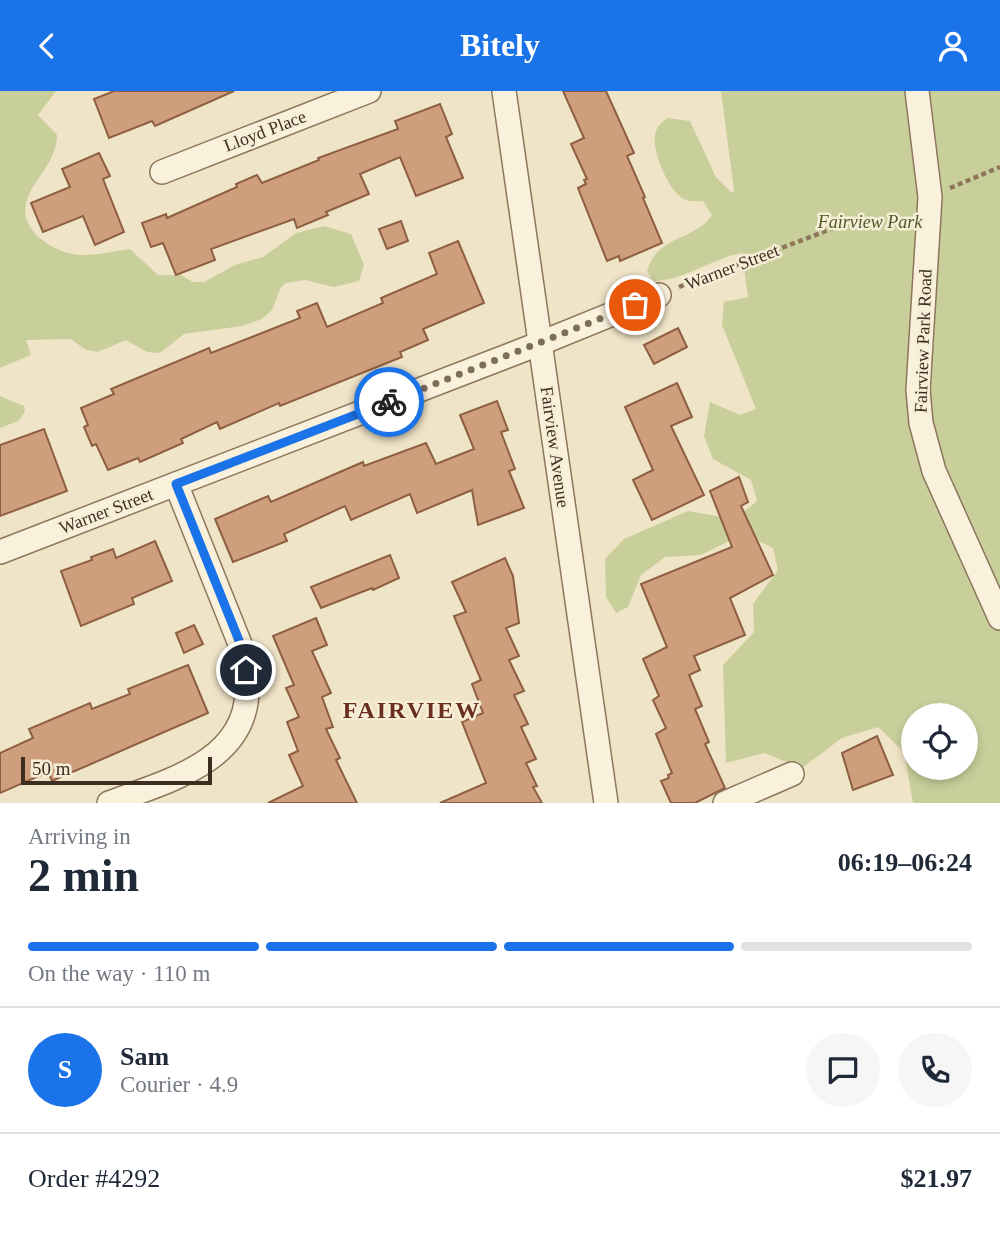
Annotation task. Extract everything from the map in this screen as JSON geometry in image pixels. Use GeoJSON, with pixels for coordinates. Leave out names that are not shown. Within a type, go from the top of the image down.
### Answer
{"type":"FeatureCollection","features":[{"type":"Feature","properties":{"kind":"street","name":"Lloyd Place"},"geometry":{"type":"LineString","coordinates":[[162,173],[369,91]]}},
{"type":"Feature","properties":{"kind":"street","name":"Fairview Avenue"},"geometry":{"type":"LineString","coordinates":[[504,91],[606,803]]}},
{"type":"Feature","properties":{"kind":"street","name":"Fairview Park Road"},"geometry":{"type":"LineString","coordinates":[[917,91],[930,197],[918,390],[921,423],[934,471],[1000,618]]}},
{"type":"Feature","properties":{"kind":"street","name":"Warner Street"},"geometry":{"type":"LineString","coordinates":[[0,552],[659,295]]}},
{"type":"Feature","properties":{"kind":"street"},"geometry":{"type":"LineString","coordinates":[[109,803],[201,766],[221,751],[229,741],[245,708],[246,670],[240,643],[176,484]]}},
{"type":"Feature","properties":{"kind":"street"},"geometry":{"type":"LineString","coordinates":[[725,803],[792,774]]}},
{"type":"Feature","properties":{"kind":"path"},"geometry":{"type":"LineString","coordinates":[[930,197],[1000,167]]}},
{"type":"Feature","properties":{"kind":"path","name":"Warner Street"},"geometry":{"type":"LineString","coordinates":[[659,295],[839,226]]}},
{"type":"Feature","properties":{"kind":"green space"},"geometry":{"type":"Polygon","coordinates":[[[0,91],[56,91],[38,115],[57,135],[56,145],[49,163],[29,195],[25,214],[34,232],[51,246],[82,255],[130,249],[158,275],[181,275],[193,282],[204,282],[235,265],[263,257],[296,233],[324,226],[351,234],[364,265],[359,281],[334,287],[305,280],[286,283],[281,287],[272,310],[262,319],[242,326],[184,334],[160,353],[147,352],[126,340],[98,352],[86,350],[71,339],[26,340],[31,355],[0,368],[0,91]]]}},
{"type":"Feature","properties":{"kind":"green space","name":"Fairview Park"},"geometry":{"type":"Polygon","coordinates":[[[721,91],[1000,91],[1000,803],[913,803],[909,780],[978,780],[978,703],[901,703],[901,749],[878,727],[842,738],[802,768],[764,753],[726,763],[723,665],[754,632],[753,604],[778,570],[773,548],[743,534],[701,555],[665,557],[641,575],[628,607],[616,613],[606,597],[605,559],[624,539],[688,511],[735,519],[757,501],[751,480],[713,459],[704,436],[710,402],[740,415],[756,409],[722,325],[724,302],[748,297],[742,253],[664,280],[653,281],[647,271],[652,258],[661,249],[700,227],[712,215],[703,201],[686,200],[668,182],[659,162],[655,143],[658,128],[667,118],[690,121],[716,177],[732,193],[734,191],[721,91]]]}},
{"type":"Feature","properties":{"kind":"green space"},"geometry":{"type":"Polygon","coordinates":[[[0,396],[24,406],[25,412],[18,421],[0,428],[0,396]]]}},
{"type":"Feature","properties":{"kind":"building"},"geometry":{"type":"Polygon","coordinates":[[[114,91],[234,91],[155,126],[152,121],[109,138],[94,99],[114,91]]]}},
{"type":"Feature","properties":{"kind":"building"},"geometry":{"type":"Polygon","coordinates":[[[563,91],[606,91],[634,153],[627,156],[662,243],[620,261],[619,256],[607,261],[578,188],[586,184],[584,180],[587,179],[571,144],[584,138],[563,91]]]}},
{"type":"Feature","properties":{"kind":"building"},"geometry":{"type":"Polygon","coordinates":[[[440,104],[452,134],[446,137],[463,178],[416,196],[400,157],[360,174],[369,194],[297,228],[294,219],[211,249],[215,260],[176,275],[163,243],[151,247],[142,223],[166,214],[167,218],[237,187],[236,184],[257,175],[262,183],[319,160],[318,158],[398,129],[395,121],[440,104]]]}},
{"type":"Feature","properties":{"kind":"building"},"geometry":{"type":"Polygon","coordinates":[[[99,153],[110,176],[103,179],[124,232],[95,245],[83,216],[43,232],[31,203],[70,187],[62,169],[99,153]]]}},
{"type":"Feature","properties":{"kind":"building"},"geometry":{"type":"Polygon","coordinates":[[[401,221],[408,241],[387,249],[379,229],[401,221]]]}},
{"type":"Feature","properties":{"kind":"building"},"geometry":{"type":"Polygon","coordinates":[[[458,241],[484,303],[423,329],[428,340],[400,352],[402,357],[280,406],[279,403],[220,429],[217,422],[181,439],[183,443],[140,462],[138,458],[108,470],[96,444],[92,446],[84,427],[88,425],[81,408],[114,394],[111,389],[209,348],[211,353],[300,318],[297,311],[317,303],[327,327],[383,303],[381,298],[437,274],[429,253],[458,241]]]}},
{"type":"Feature","properties":{"kind":"building"},"geometry":{"type":"Polygon","coordinates":[[[678,328],[687,347],[654,364],[644,345],[678,328]]]}},
{"type":"Feature","properties":{"kind":"building"},"geometry":{"type":"Polygon","coordinates":[[[677,383],[692,417],[671,426],[704,495],[652,520],[633,480],[653,470],[625,407],[677,383]]]}},
{"type":"Feature","properties":{"kind":"building"},"geometry":{"type":"Polygon","coordinates":[[[497,401],[508,430],[501,432],[515,469],[509,471],[524,508],[478,525],[472,490],[417,513],[410,494],[351,520],[345,506],[284,534],[287,541],[233,562],[215,519],[268,496],[271,502],[363,462],[364,466],[426,443],[436,464],[474,449],[460,415],[497,401]]]}},
{"type":"Feature","properties":{"kind":"building"},"geometry":{"type":"Polygon","coordinates":[[[44,429],[67,491],[0,516],[0,445],[44,429]]]}},
{"type":"Feature","properties":{"kind":"building"},"geometry":{"type":"Polygon","coordinates":[[[739,477],[748,502],[741,506],[773,575],[730,598],[745,635],[694,656],[700,670],[689,675],[702,706],[695,709],[709,742],[705,744],[725,788],[695,803],[671,803],[661,781],[669,778],[668,775],[672,773],[656,734],[666,728],[653,700],[659,696],[643,659],[667,647],[641,584],[732,547],[710,491],[739,477]]]}},
{"type":"Feature","properties":{"kind":"building"},"geometry":{"type":"Polygon","coordinates":[[[155,541],[172,581],[132,598],[134,604],[81,626],[61,571],[113,549],[116,558],[155,541]]]}},
{"type":"Feature","properties":{"kind":"building"},"geometry":{"type":"Polygon","coordinates":[[[390,555],[399,578],[321,608],[311,587],[390,555]]]}},
{"type":"Feature","properties":{"kind":"building"},"geometry":{"type":"Polygon","coordinates":[[[505,558],[513,576],[519,623],[506,628],[519,656],[509,660],[524,691],[514,695],[528,724],[521,727],[536,759],[526,763],[537,786],[533,787],[542,803],[440,803],[486,783],[462,722],[483,713],[472,684],[481,680],[454,616],[466,612],[452,582],[505,558]]]}},
{"type":"Feature","properties":{"kind":"building"},"geometry":{"type":"Polygon","coordinates":[[[316,618],[327,645],[312,651],[331,693],[322,697],[333,727],[326,729],[340,758],[336,760],[357,803],[268,803],[303,786],[289,755],[298,751],[287,722],[299,717],[286,688],[294,685],[273,636],[316,618]]]}},
{"type":"Feature","properties":{"kind":"building"},"geometry":{"type":"Polygon","coordinates":[[[194,625],[203,644],[184,653],[176,633],[194,625]]]}},
{"type":"Feature","properties":{"kind":"building"},"geometry":{"type":"Polygon","coordinates":[[[188,665],[208,713],[52,781],[48,772],[0,793],[0,753],[33,738],[29,729],[90,703],[92,709],[130,694],[128,689],[188,665]]]}},
{"type":"Feature","properties":{"kind":"building"},"geometry":{"type":"Polygon","coordinates":[[[877,736],[893,775],[853,790],[842,753],[877,736]]]}},
{"type":"Feature","properties":{"kind":"way so far"},"geometry":{"type":"LineString","coordinates":[[389,402],[635,305]]}},
{"type":"Feature","properties":{"kind":"district","name":"FAIRVIEW"},"geometry":{"type":"Point","coordinates":[412,710]}},
{"type":"Feature","properties":{"kind":"route"},"geometry":{"type":"LineString","coordinates":[[246,670],[240,643],[176,484],[389,402]]}}]}
